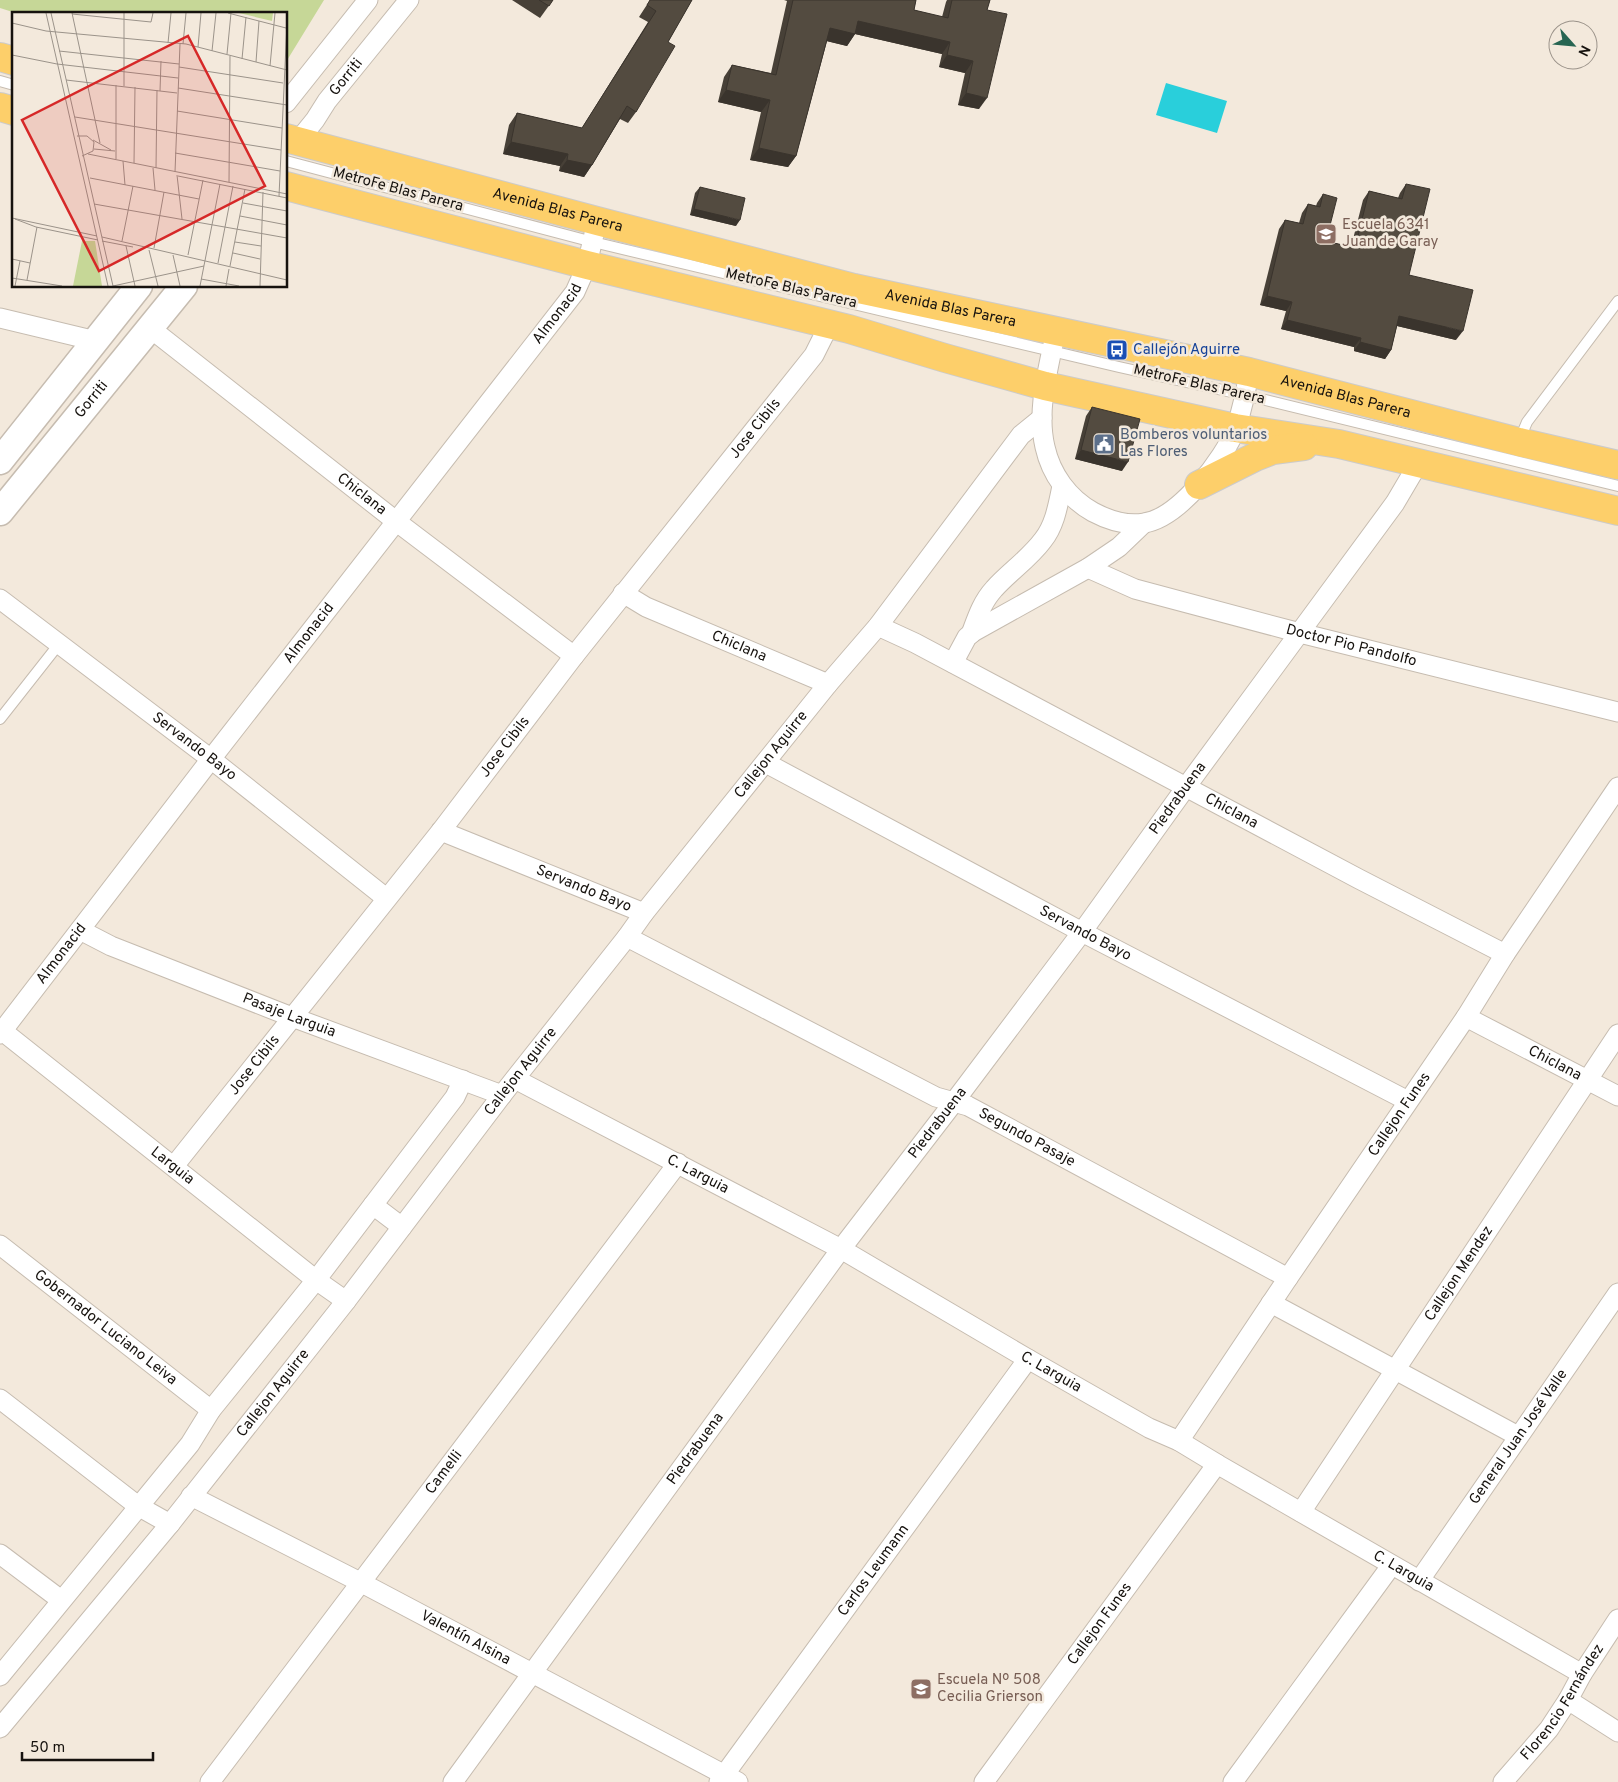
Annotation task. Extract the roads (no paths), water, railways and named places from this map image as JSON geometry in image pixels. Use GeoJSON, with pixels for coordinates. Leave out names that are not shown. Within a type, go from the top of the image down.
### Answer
{"type":"FeatureCollection","features":[{"type":"Feature","properties":{"kind":"main road","name":"Avenida Blas Parera"},"geometry":{"type":"LineString","coordinates":[[289,149],[592,243],[829,325],[849,329],[1046,386],[1236,428],[1339,444],[1618,511]]}},
{"type":"Feature","properties":{"kind":"main road","name":"Avenida Blas Parera"},"geometry":{"type":"LineString","coordinates":[[288,186],[592,243],[864,290],[1054,341],[1519,442],[1618,466]]}},
{"type":"Feature","properties":{"kind":"main road"},"geometry":{"type":"LineString","coordinates":[[0,461],[137,288]]}},
{"type":"Feature","properties":{"kind":"main road","name":"Gorriti"},"geometry":{"type":"LineString","coordinates":[[0,512],[182,288]]}},
{"type":"Feature","properties":{"kind":"main road"},"geometry":{"type":"LineString","coordinates":[[1199,485],[1273,450],[1287,447],[1339,444]]}},
{"type":"Feature","properties":{"kind":"street","name":"Gorriti"},"geometry":{"type":"LineString","coordinates":[[288,100],[368,0]]}},
{"type":"Feature","properties":{"kind":"street","name":"Gorriti"},"geometry":{"type":"LineString","coordinates":[[289,149],[315,120],[327,101],[409,0]]}},
{"type":"Feature","properties":{"kind":"street","name":"Almonacid"},"geometry":{"type":"LineString","coordinates":[[1,1031],[575,292],[592,243]]}},
{"type":"Feature","properties":{"kind":"street"},"geometry":{"type":"LineString","coordinates":[[0,318],[96,342]]}},
{"type":"Feature","properties":{"kind":"street","name":"Jose Cibils"},"geometry":{"type":"LineString","coordinates":[[174,1166],[440,830],[623,593],[814,355],[829,325]]}},
{"type":"Feature","properties":{"kind":"street","name":"Chiclana"},"geometry":{"type":"LineString","coordinates":[[150,328],[397,522],[574,656]]}},
{"type":"Feature","properties":{"kind":"street"},"geometry":{"type":"LineString","coordinates":[[1054,341],[1042,418],[1045,447],[1052,468],[1062,486],[1074,499],[1104,518],[1121,523],[1143,524],[1158,519],[1172,510],[1199,485],[1221,457],[1236,428],[1247,384]]}},
{"type":"Feature","properties":{"kind":"street","name":"Callejon Aguirre"},"geometry":{"type":"LineString","coordinates":[[0,1728],[170,1524],[346,1301],[502,1095],[644,913],[828,684],[878,626],[1021,435],[1042,418]]}},
{"type":"Feature","properties":{"kind":"street","name":"Piedrabuena"},"geometry":{"type":"LineString","coordinates":[[453,1782],[841,1249],[1082,932],[1395,503],[1418,464]]}},
{"type":"Feature","properties":{"kind":"street"},"geometry":{"type":"LineString","coordinates":[[953,663],[971,634],[980,609],[993,590],[1032,554],[1044,540],[1054,521],[1062,486]]}},
{"type":"Feature","properties":{"kind":"street"},"geometry":{"type":"LineString","coordinates":[[971,634],[1088,568],[1118,546],[1143,524]]}},
{"type":"Feature","properties":{"kind":"street","name":"Doctor Pio Pandolfo"},"geometry":{"type":"LineString","coordinates":[[1088,568],[1135,589],[1300,633],[1618,712]]}},
{"type":"Feature","properties":{"kind":"street","name":"Chiclana"},"geometry":{"type":"LineString","coordinates":[[623,593],[646,607],[828,684]]}},
{"type":"Feature","properties":{"kind":"street","name":"Servando Bayo"},"geometry":{"type":"LineString","coordinates":[[0,599],[211,759],[386,898]]}},
{"type":"Feature","properties":{"kind":"street","name":"Chiclana"},"geometry":{"type":"LineString","coordinates":[[878,626],[953,663],[1505,954]]}},
{"type":"Feature","properties":{"kind":"street","name":"Servando Bayo"},"geometry":{"type":"LineString","coordinates":[[766,763],[1082,932],[1408,1101]]}},
{"type":"Feature","properties":{"kind":"street","name":"Callejon Funes"},"geometry":{"type":"LineString","coordinates":[[1179,1441],[1466,1017],[1505,954],[1618,787]]}},
{"type":"Feature","properties":{"kind":"street","name":"Servando Bayo"},"geometry":{"type":"LineString","coordinates":[[440,830],[644,913]]}},
{"type":"Feature","properties":{"kind":"street","name":"Pasaje Larguia"},"geometry":{"type":"LineString","coordinates":[[80,930],[111,946],[292,1017],[502,1095]]}},
{"type":"Feature","properties":{"kind":"street","name":"Segundo Pasaje"},"geometry":{"type":"LineString","coordinates":[[627,937],[936,1097],[968,1106],[1288,1278]]}},
{"type":"Feature","properties":{"kind":"street","name":"Chiclana"},"geometry":{"type":"LineString","coordinates":[[1466,1017],[1618,1096]]}},
{"type":"Feature","properties":{"kind":"street","name":"Larguia"},"geometry":{"type":"LineString","coordinates":[[1,1031],[316,1280],[346,1301]]}},
{"type":"Feature","properties":{"kind":"street","name":"Callejon Mendez"},"geometry":{"type":"LineString","coordinates":[[1301,1512],[1618,1034]]}},
{"type":"Feature","properties":{"kind":"street","name":"C. Larguia"},"geometry":{"type":"LineString","coordinates":[[515,1079],[841,1249],[1028,1359],[1149,1428],[1179,1441],[1392,1566],[1582,1674]]}},
{"type":"Feature","properties":{"kind":"street"},"geometry":{"type":"LineString","coordinates":[[0,1676],[190,1444],[211,1410],[316,1280],[455,1097],[463,1080]]}},
{"type":"Feature","properties":{"kind":"street","name":"Camelli"},"geometry":{"type":"LineString","coordinates":[[210,1782],[678,1163]]}},
{"type":"Feature","properties":{"kind":"street"},"geometry":{"type":"LineString","coordinates":[[373,1205],[402,1227]]}},
{"type":"Feature","properties":{"kind":"street","name":"Gobernador Luciano Leiva"},"geometry":{"type":"LineString","coordinates":[[0,1245],[211,1410]]}},
{"type":"Feature","properties":{"kind":"street","name":"General Juan José Valle"},"geometry":{"type":"LineString","coordinates":[[1419,1581],[1618,1293]]}},
{"type":"Feature","properties":{"kind":"street"},"geometry":{"type":"LineString","coordinates":[[1271,1304],[1518,1436]]}},
{"type":"Feature","properties":{"kind":"street","name":"Carlos Leumann"},"geometry":{"type":"LineString","coordinates":[[727,1780],[1028,1359]]}},
{"type":"Feature","properties":{"kind":"street"},"geometry":{"type":"LineString","coordinates":[[0,1399],[138,1506],[170,1524]]}},
{"type":"Feature","properties":{"kind":"street","name":"Callejon Funes"},"geometry":{"type":"LineString","coordinates":[[984,1782],[1216,1464]]}},
{"type":"Feature","properties":{"kind":"street","name":"Valentín Alsina"},"geometry":{"type":"LineString","coordinates":[[191,1496],[360,1582],[532,1673],[727,1780]]}},
{"type":"Feature","properties":{"kind":"street"},"geometry":{"type":"LineString","coordinates":[[0,1554],[61,1600]]}},
{"type":"Feature","properties":{"kind":"street"},"geometry":{"type":"LineString","coordinates":[[1233,1782],[1392,1566]]}},
{"type":"Feature","properties":{"kind":"street","name":"Florencio Fernández"},"geometry":{"type":"LineString","coordinates":[[1503,1782],[1550,1729],[1582,1674],[1618,1619]]}},
{"type":"Feature","properties":{"kind":"street"},"geometry":{"type":"LineString","coordinates":[[1568,1700],[1618,1732]]}},
{"type":"Feature","properties":{"kind":"lane"},"geometry":{"type":"LineString","coordinates":[[1519,442],[1527,422],[1618,301]]}},
{"type":"Feature","properties":{"kind":"lane","name":"MetroFe Blas Parera"},"geometry":{"type":"LineString","coordinates":[[1247,384],[1618,486]]}},
{"type":"Feature","properties":{"kind":"lane"},"geometry":{"type":"LineString","coordinates":[[0,719],[59,644]]}},
{"type":"Feature","properties":{"kind":"water"},"geometry":{"type":"Polygon","coordinates":[[[1166,83],[1227,101],[1217,133],[1156,115],[1166,83]]]}},
{"type":"Feature","properties":{"kind":"place","name":"Escuela 6341 Juan de Garay"},"geometry":{"type":"Point","coordinates":[1326,234]}},
{"type":"Feature","properties":{"kind":"place","name":"Callejón Aguirre"},"geometry":{"type":"Point","coordinates":[1117,350]}},
{"type":"Feature","properties":{"kind":"place","name":"Bomberos voluntarios Las Flores"},"geometry":{"type":"Point","coordinates":[1104,444]}},
{"type":"Feature","properties":{"kind":"place","name":"Escuela Nº 508 Cecilia Grierson"},"geometry":{"type":"Point","coordinates":[921,1689]}}]}
